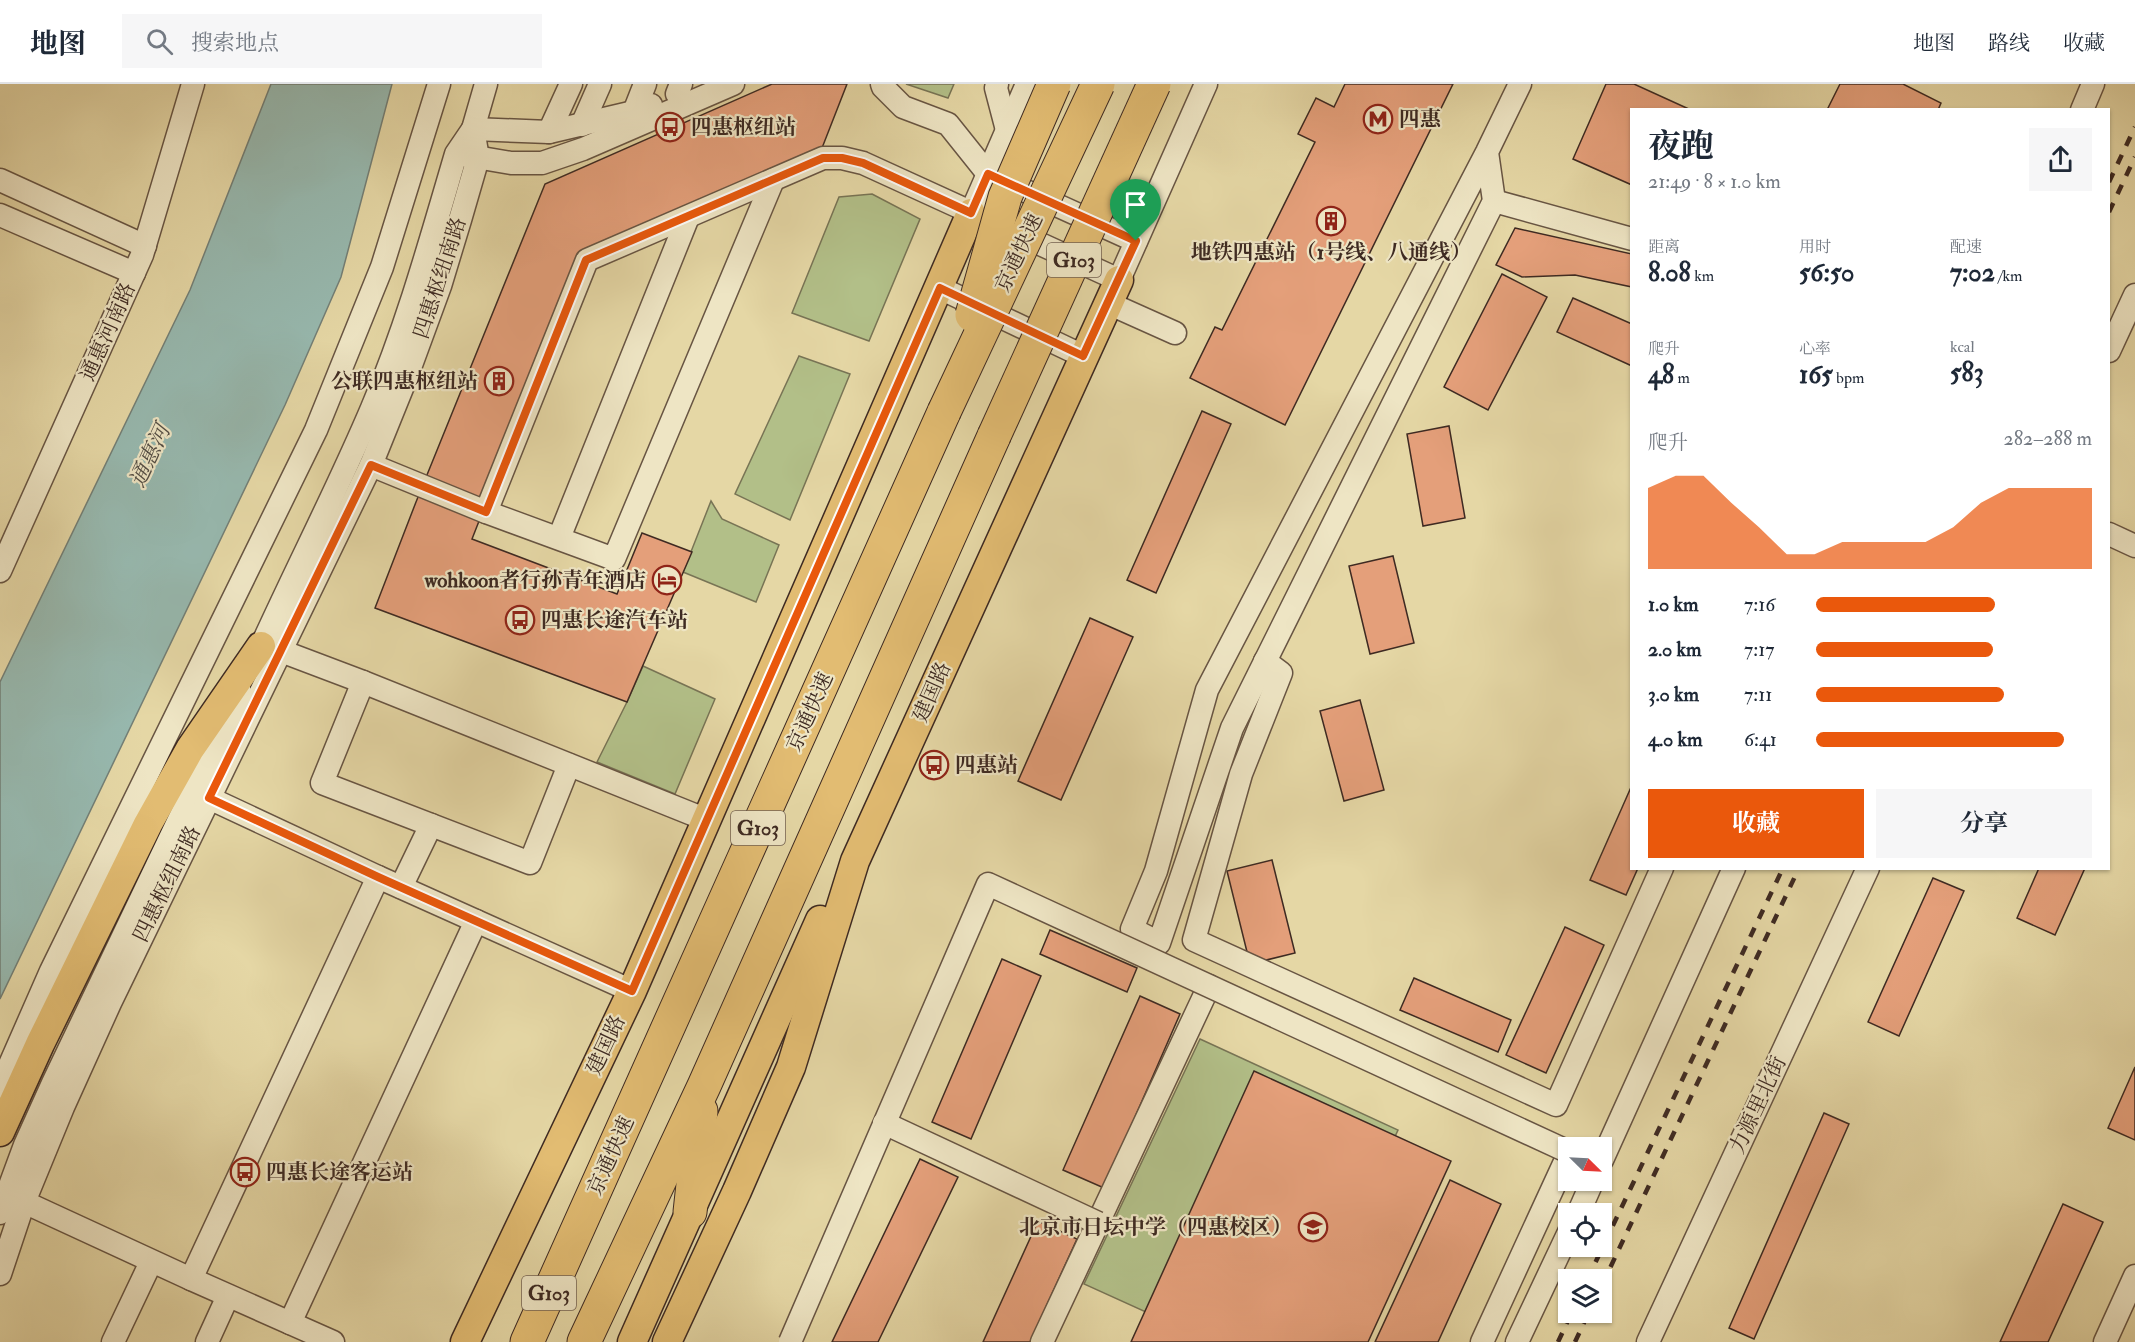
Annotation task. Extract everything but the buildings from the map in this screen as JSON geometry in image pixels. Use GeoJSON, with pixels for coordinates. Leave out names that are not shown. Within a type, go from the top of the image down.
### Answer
{"type":"FeatureCollection","features":[{"type":"Feature","properties":{"kind":"highway"},"geometry":{"type":"LineString","coordinates":[[945,412],[1005,197],[1054,84]]}},
{"type":"Feature","properties":{"kind":"highway","name":"京通快速"},"geometry":{"type":"LineString","coordinates":[[526,1342],[945,412],[1098,84]]}},
{"type":"Feature","properties":{"kind":"highway","name":"G103"},"geometry":{"type":"LineString","coordinates":[[584,1342],[704,1086],[1154,84]]}},
{"type":"Feature","properties":{"kind":"highway"},"geometry":{"type":"LineString","coordinates":[[690,1212],[704,1086]]}},
{"type":"Feature","properties":{"kind":"highway"},"geometry":{"type":"LineString","coordinates":[[505,1342],[572,1244]]}},
{"type":"Feature","properties":{"kind":"main road","name":"建国路"},"geometry":{"type":"LineString","coordinates":[[465,1342],[632,991],[971,213]]}},
{"type":"Feature","properties":{"kind":"main road","name":"建国路"},"geometry":{"type":"LineString","coordinates":[[667,1342],[791,1067],[855,861],[1114,292]]}},
{"type":"Feature","properties":{"kind":"main road"},"geometry":{"type":"LineString","coordinates":[[0,1132],[40,1044],[148,824],[190,749],[271,649]]}},
{"type":"Feature","properties":{"kind":"main road"},"geometry":{"type":"LineString","coordinates":[[632,1342],[828,903],[855,861]]}},
{"type":"Feature","properties":{"kind":"street","name":"通惠河南路"},"geometry":{"type":"LineString","coordinates":[[0,571],[135,273],[193,84]]}},
{"type":"Feature","properties":{"kind":"street"},"geometry":{"type":"LineString","coordinates":[[0,1087],[51,971],[316,430],[382,267],[439,84]]}},
{"type":"Feature","properties":{"kind":"street","name":"四惠枢纽南路"},"geometry":{"type":"LineString","coordinates":[[0,1213],[25,1145],[53,1083],[194,792],[371,465],[440,286],[473,129],[486,84]]}},
{"type":"Feature","properties":{"kind":"street"},"geometry":{"type":"LineString","coordinates":[[549,132],[571,84]]}},
{"type":"Feature","properties":{"kind":"street"},"geometry":{"type":"LineString","coordinates":[[582,125],[600,84]]}},
{"type":"Feature","properties":{"kind":"street"},"geometry":{"type":"LineString","coordinates":[[634,112],[645,84]]}},
{"type":"Feature","properties":{"kind":"street"},"geometry":{"type":"LineString","coordinates":[[473,129],[549,132],[634,112],[679,89],[698,84]]}},
{"type":"Feature","properties":{"kind":"street"},"geometry":{"type":"LineString","coordinates":[[467,156],[511,163],[542,163],[583,149],[733,84]]}},
{"type":"Feature","properties":{"kind":"street"},"geometry":{"type":"LineString","coordinates":[[882,84],[903,107],[948,124],[988,174],[1136,241]]}},
{"type":"Feature","properties":{"kind":"street"},"geometry":{"type":"LineString","coordinates":[[997,84],[996,88],[1007,130]]}},
{"type":"Feature","properties":{"kind":"street","name":"建国路"},"geometry":{"type":"LineString","coordinates":[[971,213],[1027,84]]}},
{"type":"Feature","properties":{"kind":"street"},"geometry":{"type":"LineString","coordinates":[[1114,292],[1206,84]]}},
{"type":"Feature","properties":{"kind":"street"},"geometry":{"type":"LineString","coordinates":[[1487,152],[1494,201],[1232,728],[1160,943],[1132,929],[1156,871],[1207,690],[1487,152],[1520,84]]}},
{"type":"Feature","properties":{"kind":"street"},"geometry":{"type":"LineString","coordinates":[[2083,108],[2094,84]]}},
{"type":"Feature","properties":{"kind":"street","name":"四惠枢纽南路"},"geometry":{"type":"LineString","coordinates":[[0,1274],[24,1202],[63,1107],[110,1003],[209,798],[372,408],[467,156]]}},
{"type":"Feature","properties":{"kind":"street"},"geometry":{"type":"LineString","coordinates":[[486,512],[586,260],[823,158],[842,158],[863,163],[971,213],[1114,292],[1175,333]]}},
{"type":"Feature","properties":{"kind":"street"},"geometry":{"type":"LineString","coordinates":[[0,180],[145,246]]}},
{"type":"Feature","properties":{"kind":"street"},"geometry":{"type":"LineString","coordinates":[[371,465],[486,512],[614,559],[773,180]]}},
{"type":"Feature","properties":{"kind":"street"},"geometry":{"type":"LineString","coordinates":[[1494,201],[1630,238]]}},
{"type":"Feature","properties":{"kind":"street"},"geometry":{"type":"LineString","coordinates":[[0,215],[135,273]]}},
{"type":"Feature","properties":{"kind":"street"},"geometry":{"type":"LineString","coordinates":[[559,538],[688,217]]}},
{"type":"Feature","properties":{"kind":"street"},"geometry":{"type":"LineString","coordinates":[[940,288],[1083,356]]}},
{"type":"Feature","properties":{"kind":"street"},"geometry":{"type":"LineString","coordinates":[[2110,349],[2135,295]]}},
{"type":"Feature","properties":{"kind":"street"},"geometry":{"type":"LineString","coordinates":[[2110,534],[2135,546]]}},
{"type":"Feature","properties":{"kind":"street"},"geometry":{"type":"LineString","coordinates":[[271,649],[363,682],[707,820]]}},
{"type":"Feature","properties":{"kind":"street"},"geometry":{"type":"LineString","coordinates":[[1265,661],[1281,673],[1241,774],[1194,940],[1556,1105],[1661,870]]}},
{"type":"Feature","properties":{"kind":"street"},"geometry":{"type":"LineString","coordinates":[[363,682],[322,783],[530,863],[568,765]]}},
{"type":"Feature","properties":{"kind":"street"},"geometry":{"type":"LineString","coordinates":[[209,798],[632,991]]}},
{"type":"Feature","properties":{"kind":"street"},"geometry":{"type":"LineString","coordinates":[[400,887],[431,825]]}},
{"type":"Feature","properties":{"kind":"street"},"geometry":{"type":"LineString","coordinates":[[1612,1138],[1733,870]]}},
{"type":"Feature","properties":{"kind":"street","name":"力源里北街"},"geometry":{"type":"LineString","coordinates":[[1648,1342],[1867,870]]}},
{"type":"Feature","properties":{"kind":"street"},"geometry":{"type":"LineString","coordinates":[[191,1279],[378,877]]}},
{"type":"Feature","properties":{"kind":"street"},"geometry":{"type":"LineString","coordinates":[[790,1342],[988,884],[1558,1148]]}},
{"type":"Feature","properties":{"kind":"street"},"geometry":{"type":"LineString","coordinates":[[297,1331],[476,921]]}},
{"type":"Feature","properties":{"kind":"street"},"geometry":{"type":"LineString","coordinates":[[1042,1342],[1209,986]]}},
{"type":"Feature","properties":{"kind":"street"},"geometry":{"type":"LineString","coordinates":[[884,1123],[1098,1223]]}},
{"type":"Feature","properties":{"kind":"street"},"geometry":{"type":"LineString","coordinates":[[1482,1342],[1558,1177]]}},
{"type":"Feature","properties":{"kind":"street"},"geometry":{"type":"LineString","coordinates":[[24,1202],[228,1296],[297,1331],[333,1342]]}},
{"type":"Feature","properties":{"kind":"street"},"geometry":{"type":"LineString","coordinates":[[1517,1342],[1558,1255]]}},
{"type":"Feature","properties":{"kind":"street"},"geometry":{"type":"LineString","coordinates":[[113,1342],[151,1262]]}},
{"type":"Feature","properties":{"kind":"street"},"geometry":{"type":"LineString","coordinates":[[2105,1342],[2135,1276]]}},
{"type":"Feature","properties":{"kind":"street"},"geometry":{"type":"LineString","coordinates":[[207,1342],[228,1296]]}},
{"type":"Feature","properties":{"kind":"green space"},"geometry":{"type":"Polygon","coordinates":[[[906,84],[954,84],[948,98],[906,84]]]}},
{"type":"Feature","properties":{"kind":"green space"},"geometry":{"type":"Polygon","coordinates":[[[872,194],[920,219],[869,341],[792,313],[839,197],[872,194]]]}},
{"type":"Feature","properties":{"kind":"green space"},"geometry":{"type":"Polygon","coordinates":[[[799,356],[850,374],[790,520],[735,494],[799,356]]]}},
{"type":"Feature","properties":{"kind":"green space"},"geometry":{"type":"Polygon","coordinates":[[[711,501],[722,519],[779,545],[756,602],[683,572],[711,501]]]}},
{"type":"Feature","properties":{"kind":"green space"},"geometry":{"type":"Polygon","coordinates":[[[643,666],[715,699],[675,794],[597,762],[643,666]]]}},
{"type":"Feature","properties":{"kind":"green space"},"geometry":{"type":"Polygon","coordinates":[[[1200,1039],[1398,1130],[1299,1342],[1212,1342],[1084,1284],[1200,1039]]]}},
{"type":"Feature","properties":{"kind":"water","name":"通惠河"},"geometry":{"type":"Polygon","coordinates":[[[271,84],[392,84],[341,277],[285,405],[0,999],[0,682],[190,290],[271,84]]]}},
{"type":"Feature","properties":{"kind":"railway"},"geometry":{"type":"LineString","coordinates":[[2110,180],[2135,127]]}},
{"type":"Feature","properties":{"kind":"railway"},"geometry":{"type":"LineString","coordinates":[[2110,210],[2135,157]]}},
{"type":"Feature","properties":{"kind":"railway"},"geometry":{"type":"LineString","coordinates":[[1592,1269],[1782,870]]}},
{"type":"Feature","properties":{"kind":"railway"},"geometry":{"type":"LineString","coordinates":[[1610,1269],[1798,870]]}},
{"type":"Feature","properties":{"kind":"railway"},"geometry":{"type":"LineString","coordinates":[[1558,1342],[1567,1323]]}},
{"type":"Feature","properties":{"kind":"railway"},"geometry":{"type":"LineString","coordinates":[[1575,1342],[1584,1323]]}},
{"type":"Feature","properties":{"kind":"place","name":"四惠"},"geometry":{"type":"Point","coordinates":[1378,119]}},
{"type":"Feature","properties":{"kind":"place","name":"四惠枢纽站"},"geometry":{"type":"Point","coordinates":[670,127]}},
{"type":"Feature","properties":{"kind":"place","name":"地铁四惠站（1号线、八通线）"},"geometry":{"type":"Point","coordinates":[1331,221]}},
{"type":"Feature","properties":{"kind":"place","name":"公联四惠枢纽站"},"geometry":{"type":"Point","coordinates":[499,381]}},
{"type":"Feature","properties":{"kind":"place","name":"wohkoon者行孙青年酒店"},"geometry":{"type":"Point","coordinates":[667,580]}},
{"type":"Feature","properties":{"kind":"place","name":"四惠长途汽车站"},"geometry":{"type":"Point","coordinates":[520,620]}},
{"type":"Feature","properties":{"kind":"place","name":"四惠站"},"geometry":{"type":"Point","coordinates":[934,765]}},
{"type":"Feature","properties":{"kind":"place","name":"四惠长途客运站"},"geometry":{"type":"Point","coordinates":[245,1172]}},
{"type":"Feature","properties":{"kind":"place","name":"北京市日坛中学（四惠校区）"},"geometry":{"type":"Point","coordinates":[1313,1227]}},
{"type":"Feature","properties":{"kind":"route"},"geometry":{"type":"LineString","coordinates":[[823,158],[842,158],[863,163],[971,213],[988,174],[1136,241],[1083,356],[940,288],[632,991],[209,798],[371,465],[486,512],[586,260],[823,158]]}}]}
